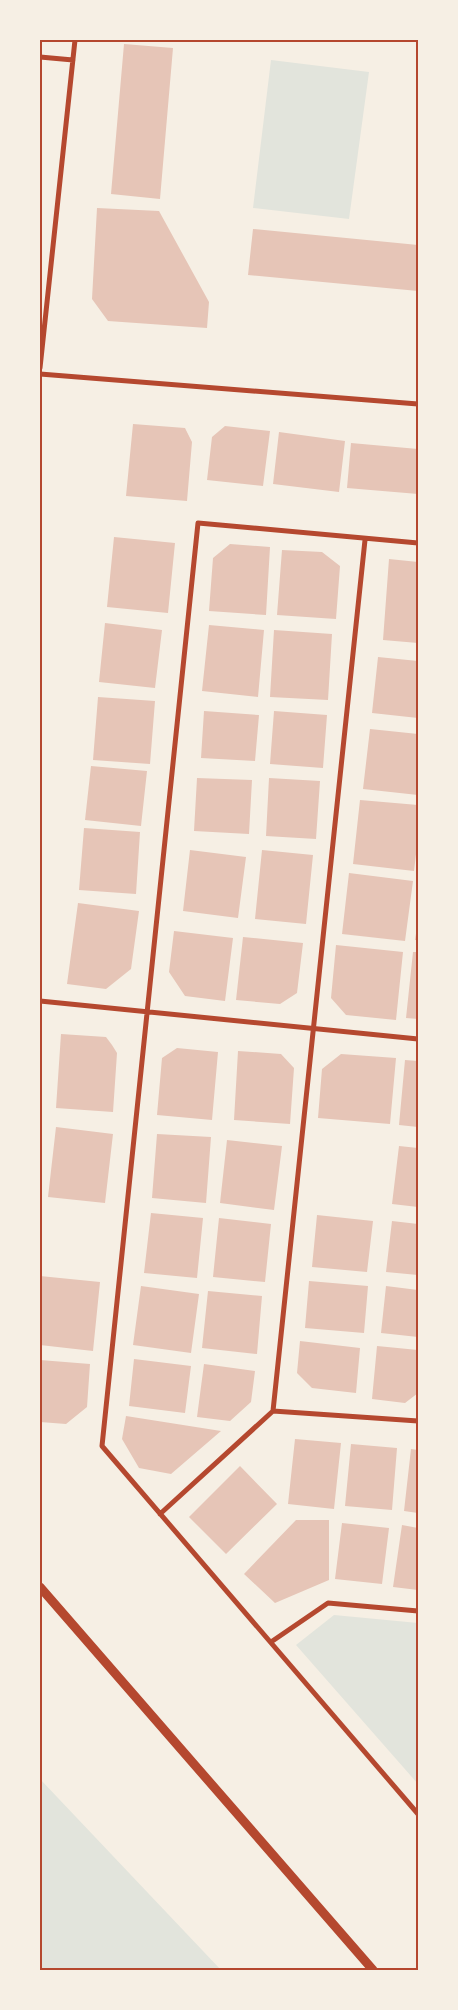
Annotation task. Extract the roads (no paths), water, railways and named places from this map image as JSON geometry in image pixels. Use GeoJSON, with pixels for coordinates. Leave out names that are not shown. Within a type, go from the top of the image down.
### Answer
{"type":"FeatureCollection","features":[{"type":"Feature","properties":{"kind":"street"},"geometry":{"type":"LineString","coordinates":[[40,368],[75,40]]}},
{"type":"Feature","properties":{"kind":"street"},"geometry":{"type":"LineString","coordinates":[[40,57],[73,60]]}},
{"type":"Feature","properties":{"kind":"street"},"geometry":{"type":"LineString","coordinates":[[40,374],[418,404]]}},
{"type":"Feature","properties":{"kind":"street"},"geometry":{"type":"LineString","coordinates":[[418,543],[365,540],[198,524],[102,1446],[418,1814]]}},
{"type":"Feature","properties":{"kind":"street"},"geometry":{"type":"LineString","coordinates":[[160,1514],[273,1411],[365,540]]}},
{"type":"Feature","properties":{"kind":"street"},"geometry":{"type":"LineString","coordinates":[[40,1001],[418,1038]]}},
{"type":"Feature","properties":{"kind":"street"},"geometry":{"type":"LineString","coordinates":[[273,1411],[418,1421]]}},
{"type":"Feature","properties":{"kind":"street"},"geometry":{"type":"LineString","coordinates":[[40,1588],[373,1970]]}},
{"type":"Feature","properties":{"kind":"street"},"geometry":{"type":"LineString","coordinates":[[271,1642],[328,1603],[418,1611]]}}]}
